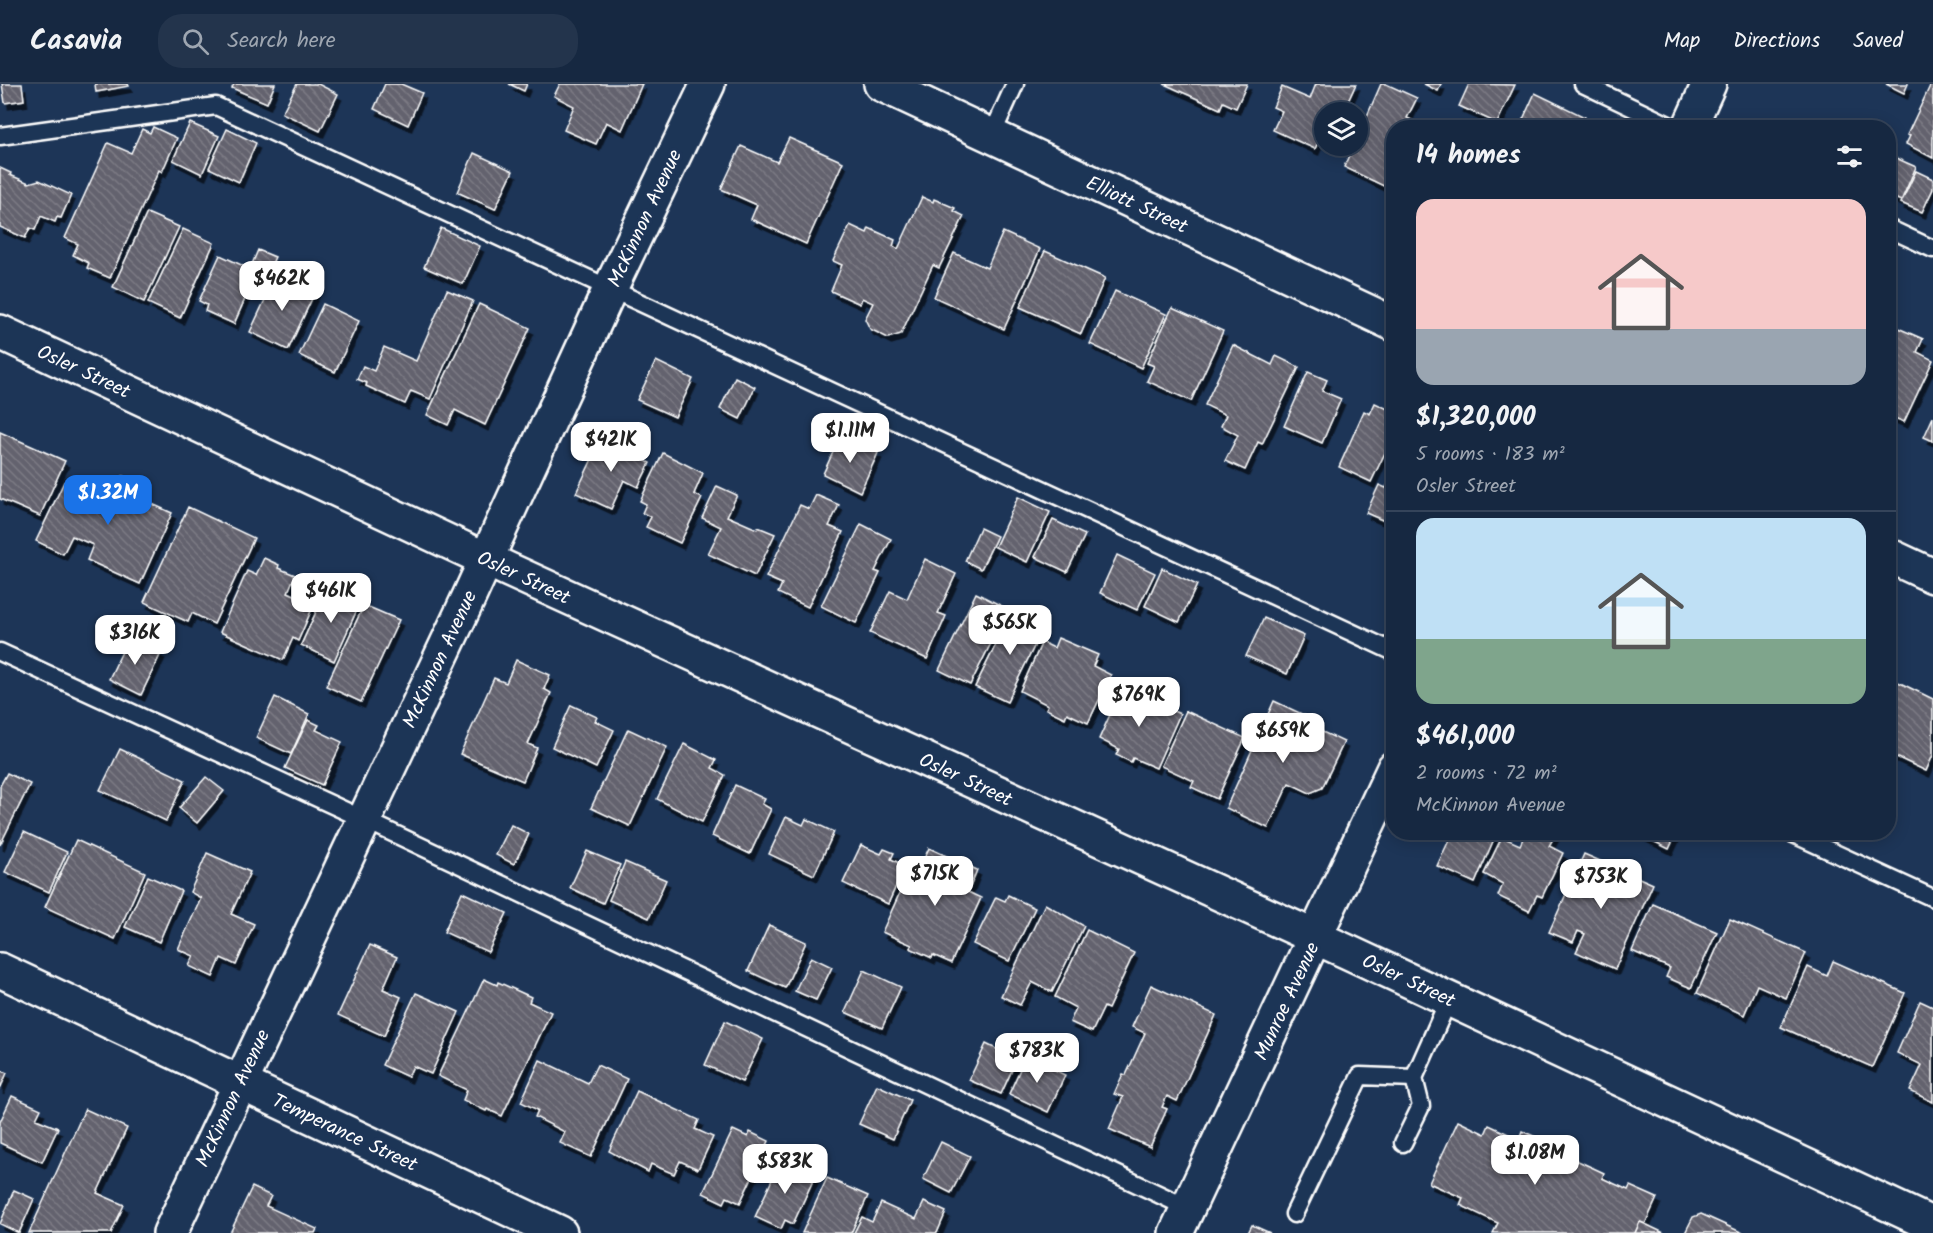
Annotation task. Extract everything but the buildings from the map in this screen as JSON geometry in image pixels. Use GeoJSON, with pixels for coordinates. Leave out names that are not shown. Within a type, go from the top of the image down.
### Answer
{"type":"FeatureCollection","features":[{"type":"Feature","properties":{"kind":"street","name":"McKinnon Avenue"},"geometry":{"type":"LineString","coordinates":[[170,1233],[708,84]]}},
{"type":"Feature","properties":{"kind":"street","name":"Elliott Street"},"geometry":{"type":"LineString","coordinates":[[881,84],[1386,320]]}},
{"type":"Feature","properties":{"kind":"street"},"geometry":{"type":"LineString","coordinates":[[1693,120],[1709,84]]}},
{"type":"Feature","properties":{"kind":"street","name":"Osler Street"},"geometry":{"type":"LineString","coordinates":[[0,332],[486,560],[1449,999],[1933,1225]]}},
{"type":"Feature","properties":{"kind":"street"},"geometry":{"type":"LineString","coordinates":[[1896,559],[1933,576]]}},
{"type":"Feature","properties":{"kind":"street","name":"Munroe Avenue"},"geometry":{"type":"LineString","coordinates":[[1182,1220],[1386,785]]}},
{"type":"Feature","properties":{"kind":"street","name":"Temperance Street"},"geometry":{"type":"LineString","coordinates":[[0,970],[560,1233]]}},
{"type":"Feature","properties":{"kind":"lane"},"geometry":{"type":"LineString","coordinates":[[991,136],[1015,84]]}},
{"type":"Feature","properties":{"kind":"lane"},"geometry":{"type":"LineString","coordinates":[[1583,84],[1658,120]]}},
{"type":"Feature","properties":{"kind":"lane"},"geometry":{"type":"LineString","coordinates":[[0,136],[216,106],[1386,648]]}},
{"type":"Feature","properties":{"kind":"lane"},"geometry":{"type":"LineString","coordinates":[[1896,232],[1933,249]]}},
{"type":"Feature","properties":{"kind":"lane"},"geometry":{"type":"LineString","coordinates":[[0,652],[363,819],[1182,1220]]}},
{"type":"Feature","properties":{"kind":"lane"},"geometry":{"type":"LineString","coordinates":[[1806,840],[1933,898]]}},
{"type":"Feature","properties":{"kind":"lane"},"geometry":{"type":"LineString","coordinates":[[1403,1143],[1421,1106],[1414,1078],[1449,999]]}},
{"type":"Feature","properties":{"kind":"lane"},"geometry":{"type":"LineString","coordinates":[[1294,1214],[1360,1076],[1414,1078]]}}]}
